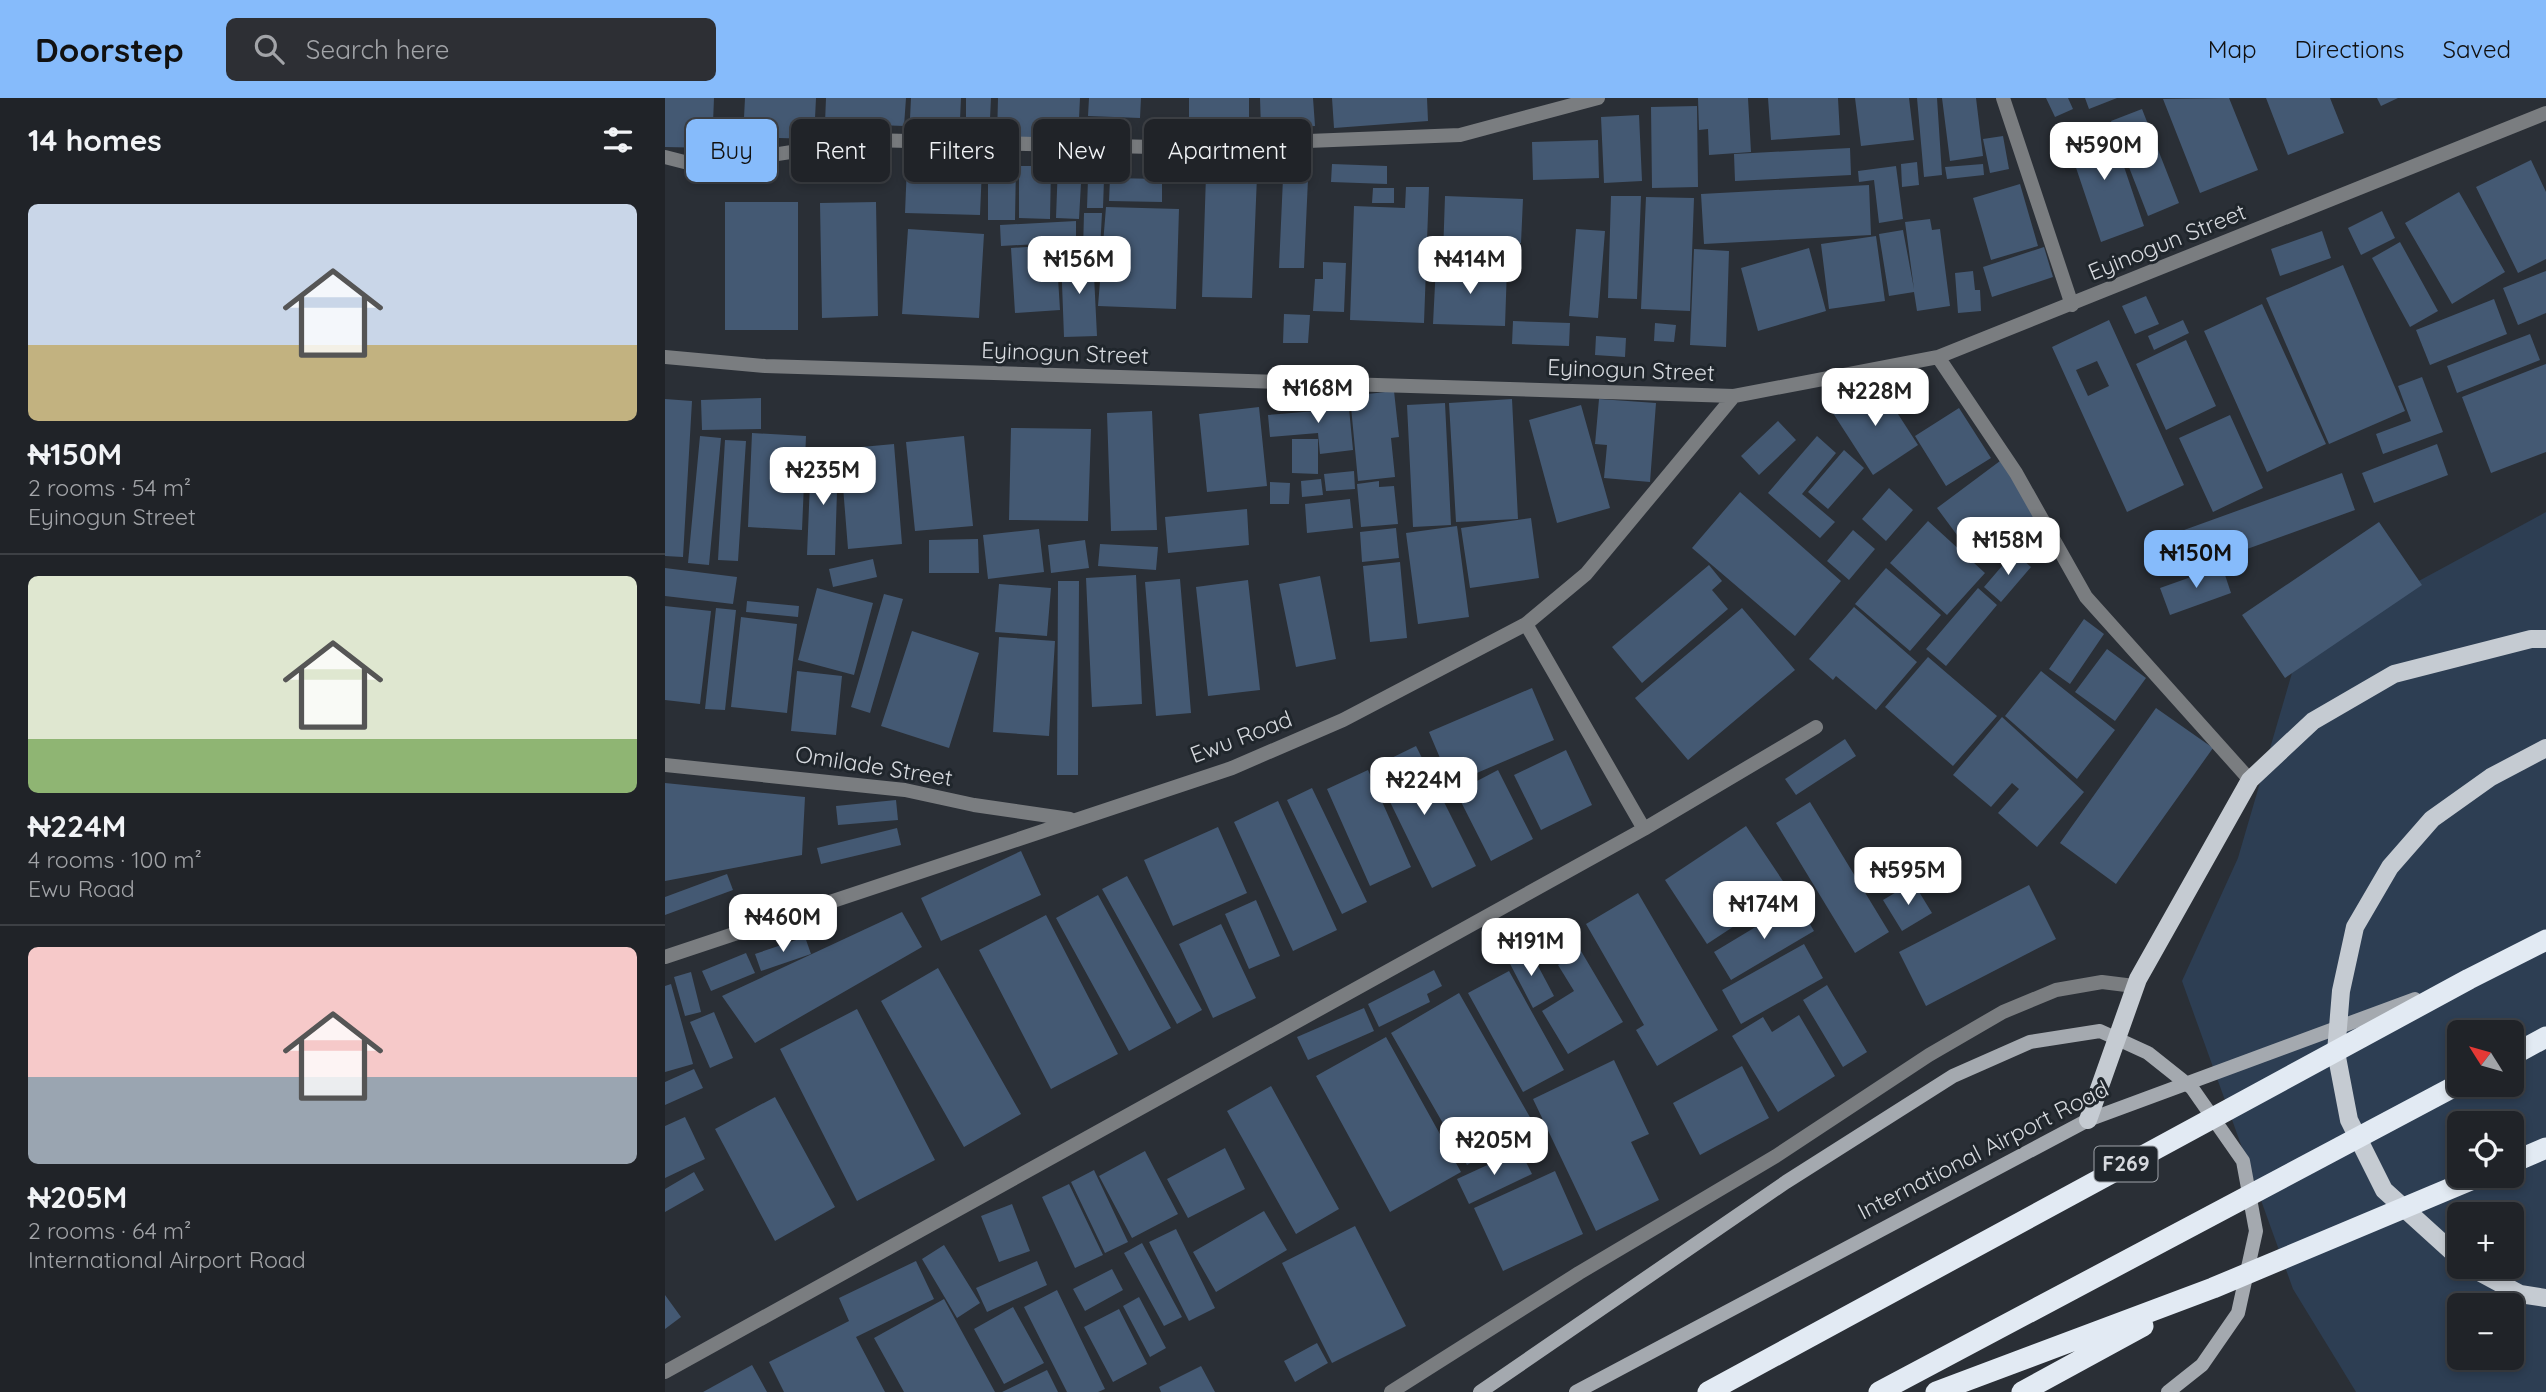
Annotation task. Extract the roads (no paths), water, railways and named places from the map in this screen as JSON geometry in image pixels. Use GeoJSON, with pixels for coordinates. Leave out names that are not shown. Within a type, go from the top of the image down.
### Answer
{"type":"FeatureCollection","features":[{"type":"Feature","properties":{"kind":"highway","name":"International Airport Road"},"geometry":{"type":"LineString","coordinates":[[1708,1392],[2469,979],[2546,940]]}},
{"type":"Feature","properties":{"kind":"highway"},"geometry":{"type":"LineString","coordinates":[[2524,1049],[2546,1037]]}},
{"type":"Feature","properties":{"kind":"highway"},"geometry":{"type":"LineString","coordinates":[[1879,1392],[2447,1090]]}},
{"type":"Feature","properties":{"kind":"highway"},"geometry":{"type":"LineString","coordinates":[[2524,1157],[2546,1148]]}},
{"type":"Feature","properties":{"kind":"highway"},"geometry":{"type":"LineString","coordinates":[[1936,1392],[2213,1288],[2451,1188]]}},
{"type":"Feature","properties":{"kind":"highway"},"geometry":{"type":"LineString","coordinates":[[2022,1392],[2213,1288]]}},
{"type":"Feature","properties":{"kind":"main road"},"geometry":{"type":"LineString","coordinates":[[2088,1121],[2138,979],[2249,780],[2313,720],[2395,674],[2531,639],[2546,639]]}},
{"type":"Feature","properties":{"kind":"main road"},"geometry":{"type":"LineString","coordinates":[[2447,1249],[2383,1190],[2349,1120],[2336,1052],[2341,991],[2355,927],[2390,867],[2432,819],[2491,777],[2546,748]]}},
{"type":"Feature","properties":{"kind":"main road","name":"International Airport Road"},"geometry":{"type":"LineString","coordinates":[[1576,1392],[2088,1121],[2469,979]]}},
{"type":"Feature","properties":{"kind":"main road"},"geometry":{"type":"LineString","coordinates":[[1480,1392],[1786,1182],[1952,1076],[2030,1042],[2101,1031],[2148,1053],[2192,1088],[2243,1160],[2256,1231],[2238,1313],[2201,1365],[2168,1392]]}},
{"type":"Feature","properties":{"kind":"main road"},"geometry":{"type":"LineString","coordinates":[[2492,1279],[2520,1294],[2546,1298]]}},
{"type":"Feature","properties":{"kind":"street"},"geometry":{"type":"LineString","coordinates":[[665,157],[700,166],[869,140],[1153,147],[1460,135],[1598,98]]}},
{"type":"Feature","properties":{"kind":"street"},"geometry":{"type":"LineString","coordinates":[[2003,98],[2072,305]]}},
{"type":"Feature","properties":{"kind":"street","name":"Eyinogun Street"},"geometry":{"type":"LineString","coordinates":[[665,357],[765,366],[1734,396],[1938,357],[2546,113]]}},
{"type":"Feature","properties":{"kind":"street"},"geometry":{"type":"LineString","coordinates":[[1938,357],[2016,473],[2086,597],[2249,780]]}},
{"type":"Feature","properties":{"kind":"street","name":"Ewu Road"},"geometry":{"type":"LineString","coordinates":[[665,957],[1232,768],[1343,720],[1526,624],[1585,574],[1734,396]]}},
{"type":"Feature","properties":{"kind":"street"},"geometry":{"type":"LineString","coordinates":[[1526,624],[1644,829]]}},
{"type":"Feature","properties":{"kind":"street"},"geometry":{"type":"LineString","coordinates":[[665,1372],[1644,829],[1816,727]]}},
{"type":"Feature","properties":{"kind":"street","name":"Omilade Street"},"geometry":{"type":"LineString","coordinates":[[665,765],[905,790],[974,805],[1075,819]]}},
{"type":"Feature","properties":{"kind":"street"},"geometry":{"type":"LineString","coordinates":[[1391,1392],[1579,1273],[1776,1156],[1929,1055],[2003,1012],[2056,990],[2102,982],[2134,986],[2138,979]]}}]}
